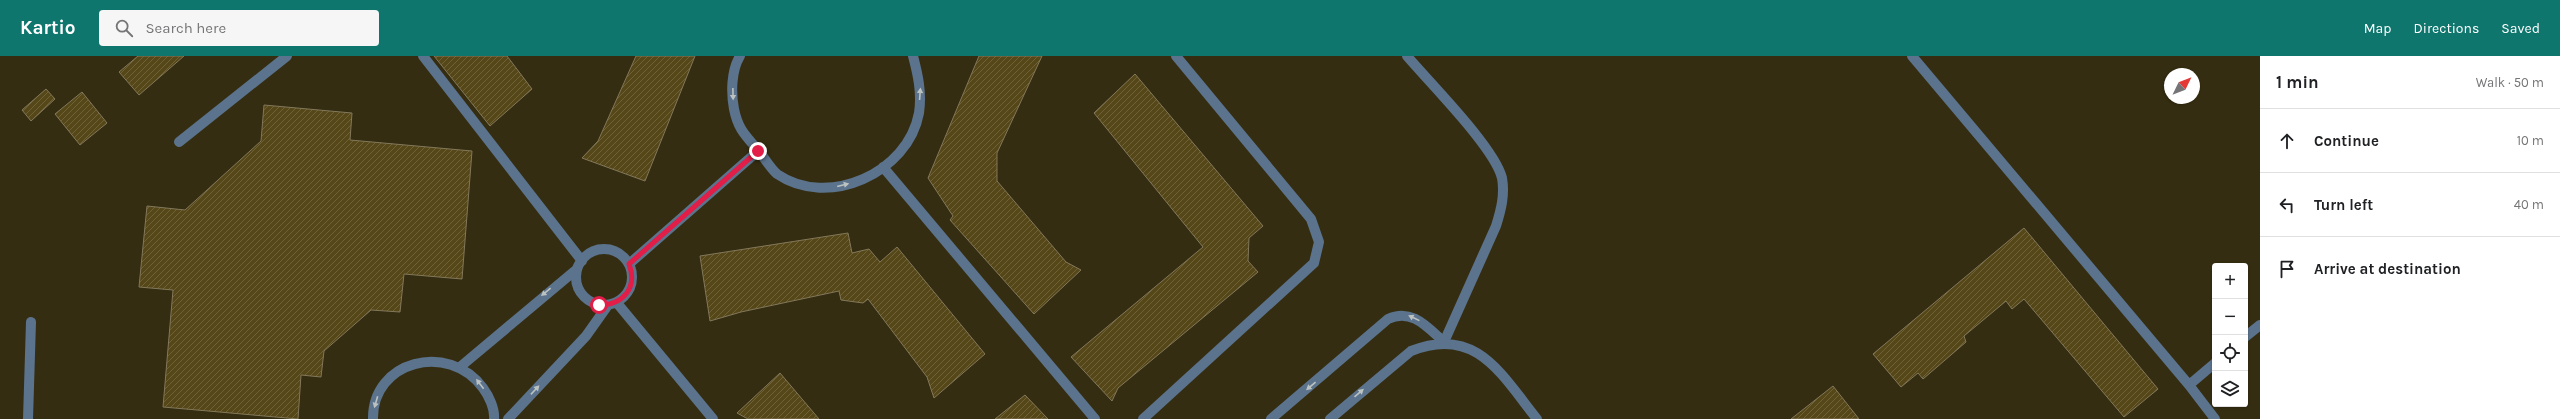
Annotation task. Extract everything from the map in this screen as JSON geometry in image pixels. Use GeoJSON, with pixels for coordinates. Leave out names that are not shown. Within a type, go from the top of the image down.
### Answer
{"type":"FeatureCollection","features":[{"type":"Feature","properties":{"kind":"street"},"geometry":{"type":"LineString","coordinates":[[179,142],[287,56]]}},
{"type":"Feature","properties":{"kind":"street"},"geometry":{"type":"LineString","coordinates":[[423,56],[579,265],[576,278],[583,296],[599,305],[612,304]]}},
{"type":"Feature","properties":{"kind":"street"},"geometry":{"type":"LineString","coordinates":[[740,56],[732,94],[737,126],[777,173],[805,185],[834,187],[863,180],[883,168],[908,142],[918,114],[920,84],[913,56]]}},
{"type":"Feature","properties":{"kind":"street"},"geometry":{"type":"LineString","coordinates":[[1143,419],[1314,262],[1319,242],[1311,219],[1176,56]]}},
{"type":"Feature","properties":{"kind":"street"},"geometry":{"type":"LineString","coordinates":[[1407,56],[1490,152],[1502,178],[1502,209],[1496,226],[1444,342]]}},
{"type":"Feature","properties":{"kind":"street"},"geometry":{"type":"LineString","coordinates":[[1912,56],[2189,385],[2215,419]]}},
{"type":"Feature","properties":{"kind":"street"},"geometry":{"type":"LineString","coordinates":[[629,264],[758,151]]}},
{"type":"Feature","properties":{"kind":"street"},"geometry":{"type":"LineString","coordinates":[[883,168],[1095,419]]}},
{"type":"Feature","properties":{"kind":"street"},"geometry":{"type":"LineString","coordinates":[[460,367],[593,252],[606,249],[615,251],[629,264],[632,272],[631,286],[624,297],[612,304],[586,336],[508,419]]}},
{"type":"Feature","properties":{"kind":"street"},"geometry":{"type":"LineString","coordinates":[[612,304],[713,419]]}},
{"type":"Feature","properties":{"kind":"street"},"geometry":{"type":"LineString","coordinates":[[1271,419],[1388,319],[1404,314],[1418,319],[1444,342]]}},
{"type":"Feature","properties":{"kind":"street"},"geometry":{"type":"LineString","coordinates":[[28,419],[31,322]]}},
{"type":"Feature","properties":{"kind":"street"},"geometry":{"type":"LineString","coordinates":[[2248,335],[2260,325]]}},
{"type":"Feature","properties":{"kind":"street"},"geometry":{"type":"LineString","coordinates":[[1330,419],[1411,351],[1427,344],[1444,342],[1460,344],[1489,360],[1538,419]]}},
{"type":"Feature","properties":{"kind":"street"},"geometry":{"type":"LineString","coordinates":[[373,419],[378,396],[389,379],[404,368],[422,362],[441,361],[460,367],[475,377],[488,394],[494,419]]}},
{"type":"Feature","properties":{"kind":"street"},"geometry":{"type":"LineString","coordinates":[[2189,385],[2212,366]]}},
{"type":"Feature","properties":{"kind":"building"},"geometry":{"type":"Polygon","coordinates":[[[138,56],[184,56],[139,95],[119,72],[138,56]]]}},
{"type":"Feature","properties":{"kind":"building"},"geometry":{"type":"Polygon","coordinates":[[[434,56],[507,56],[532,89],[490,126],[434,56]]]}},
{"type":"Feature","properties":{"kind":"building"},"geometry":{"type":"Polygon","coordinates":[[[636,56],[695,56],[645,181],[582,158],[598,141],[636,56]]]}},
{"type":"Feature","properties":{"kind":"building"},"geometry":{"type":"Polygon","coordinates":[[[979,56],[1042,56],[997,153],[997,181],[1066,262],[1081,270],[1034,314],[950,220],[953,216],[928,178],[979,56]]]}},
{"type":"Feature","properties":{"kind":"building"},"geometry":{"type":"Polygon","coordinates":[[[1135,74],[1263,226],[1249,238],[1248,261],[1258,272],[1118,388],[1112,401],[1071,357],[1203,247],[1094,113],[1135,74]]]}},
{"type":"Feature","properties":{"kind":"building"},"geometry":{"type":"Polygon","coordinates":[[[46,89],[55,99],[31,121],[22,110],[46,89]]]}},
{"type":"Feature","properties":{"kind":"building"},"geometry":{"type":"Polygon","coordinates":[[[82,92],[107,123],[80,145],[55,114],[82,92]]]}},
{"type":"Feature","properties":{"kind":"building"},"geometry":{"type":"Polygon","coordinates":[[[264,105],[352,113],[350,140],[472,151],[462,279],[404,274],[400,312],[371,310],[324,351],[321,377],[301,375],[298,419],[163,407],[173,290],[139,287],[147,206],[185,210],[261,141],[264,105]]]}},
{"type":"Feature","properties":{"kind":"building"},"geometry":{"type":"Polygon","coordinates":[[[2024,228],[2158,389],[2124,417],[2024,299],[2012,309],[2006,301],[1964,336],[1966,342],[1923,379],[1918,373],[1901,387],[1873,354],[2024,228]]]}},
{"type":"Feature","properties":{"kind":"building"},"geometry":{"type":"Polygon","coordinates":[[[848,233],[852,253],[869,249],[880,262],[897,247],[985,354],[934,398],[927,377],[868,299],[863,303],[841,300],[839,291],[741,312],[710,321],[700,256],[848,233]]]}},
{"type":"Feature","properties":{"kind":"building"},"geometry":{"type":"Polygon","coordinates":[[[780,373],[819,419],[748,419],[737,413],[780,373]]]}},
{"type":"Feature","properties":{"kind":"building"},"geometry":{"type":"Polygon","coordinates":[[[1833,386],[1859,419],[1791,419],[1833,386]]]}},
{"type":"Feature","properties":{"kind":"building"},"geometry":{"type":"Polygon","coordinates":[[[1025,395],[1048,419],[995,419],[1025,395]]]}},
{"type":"Feature","properties":{"kind":"route"},"geometry":{"type":"LineString","coordinates":[[599,305],[617,303],[624,297],[629,290],[632,281],[632,272],[629,264],[758,151]]}}]}
